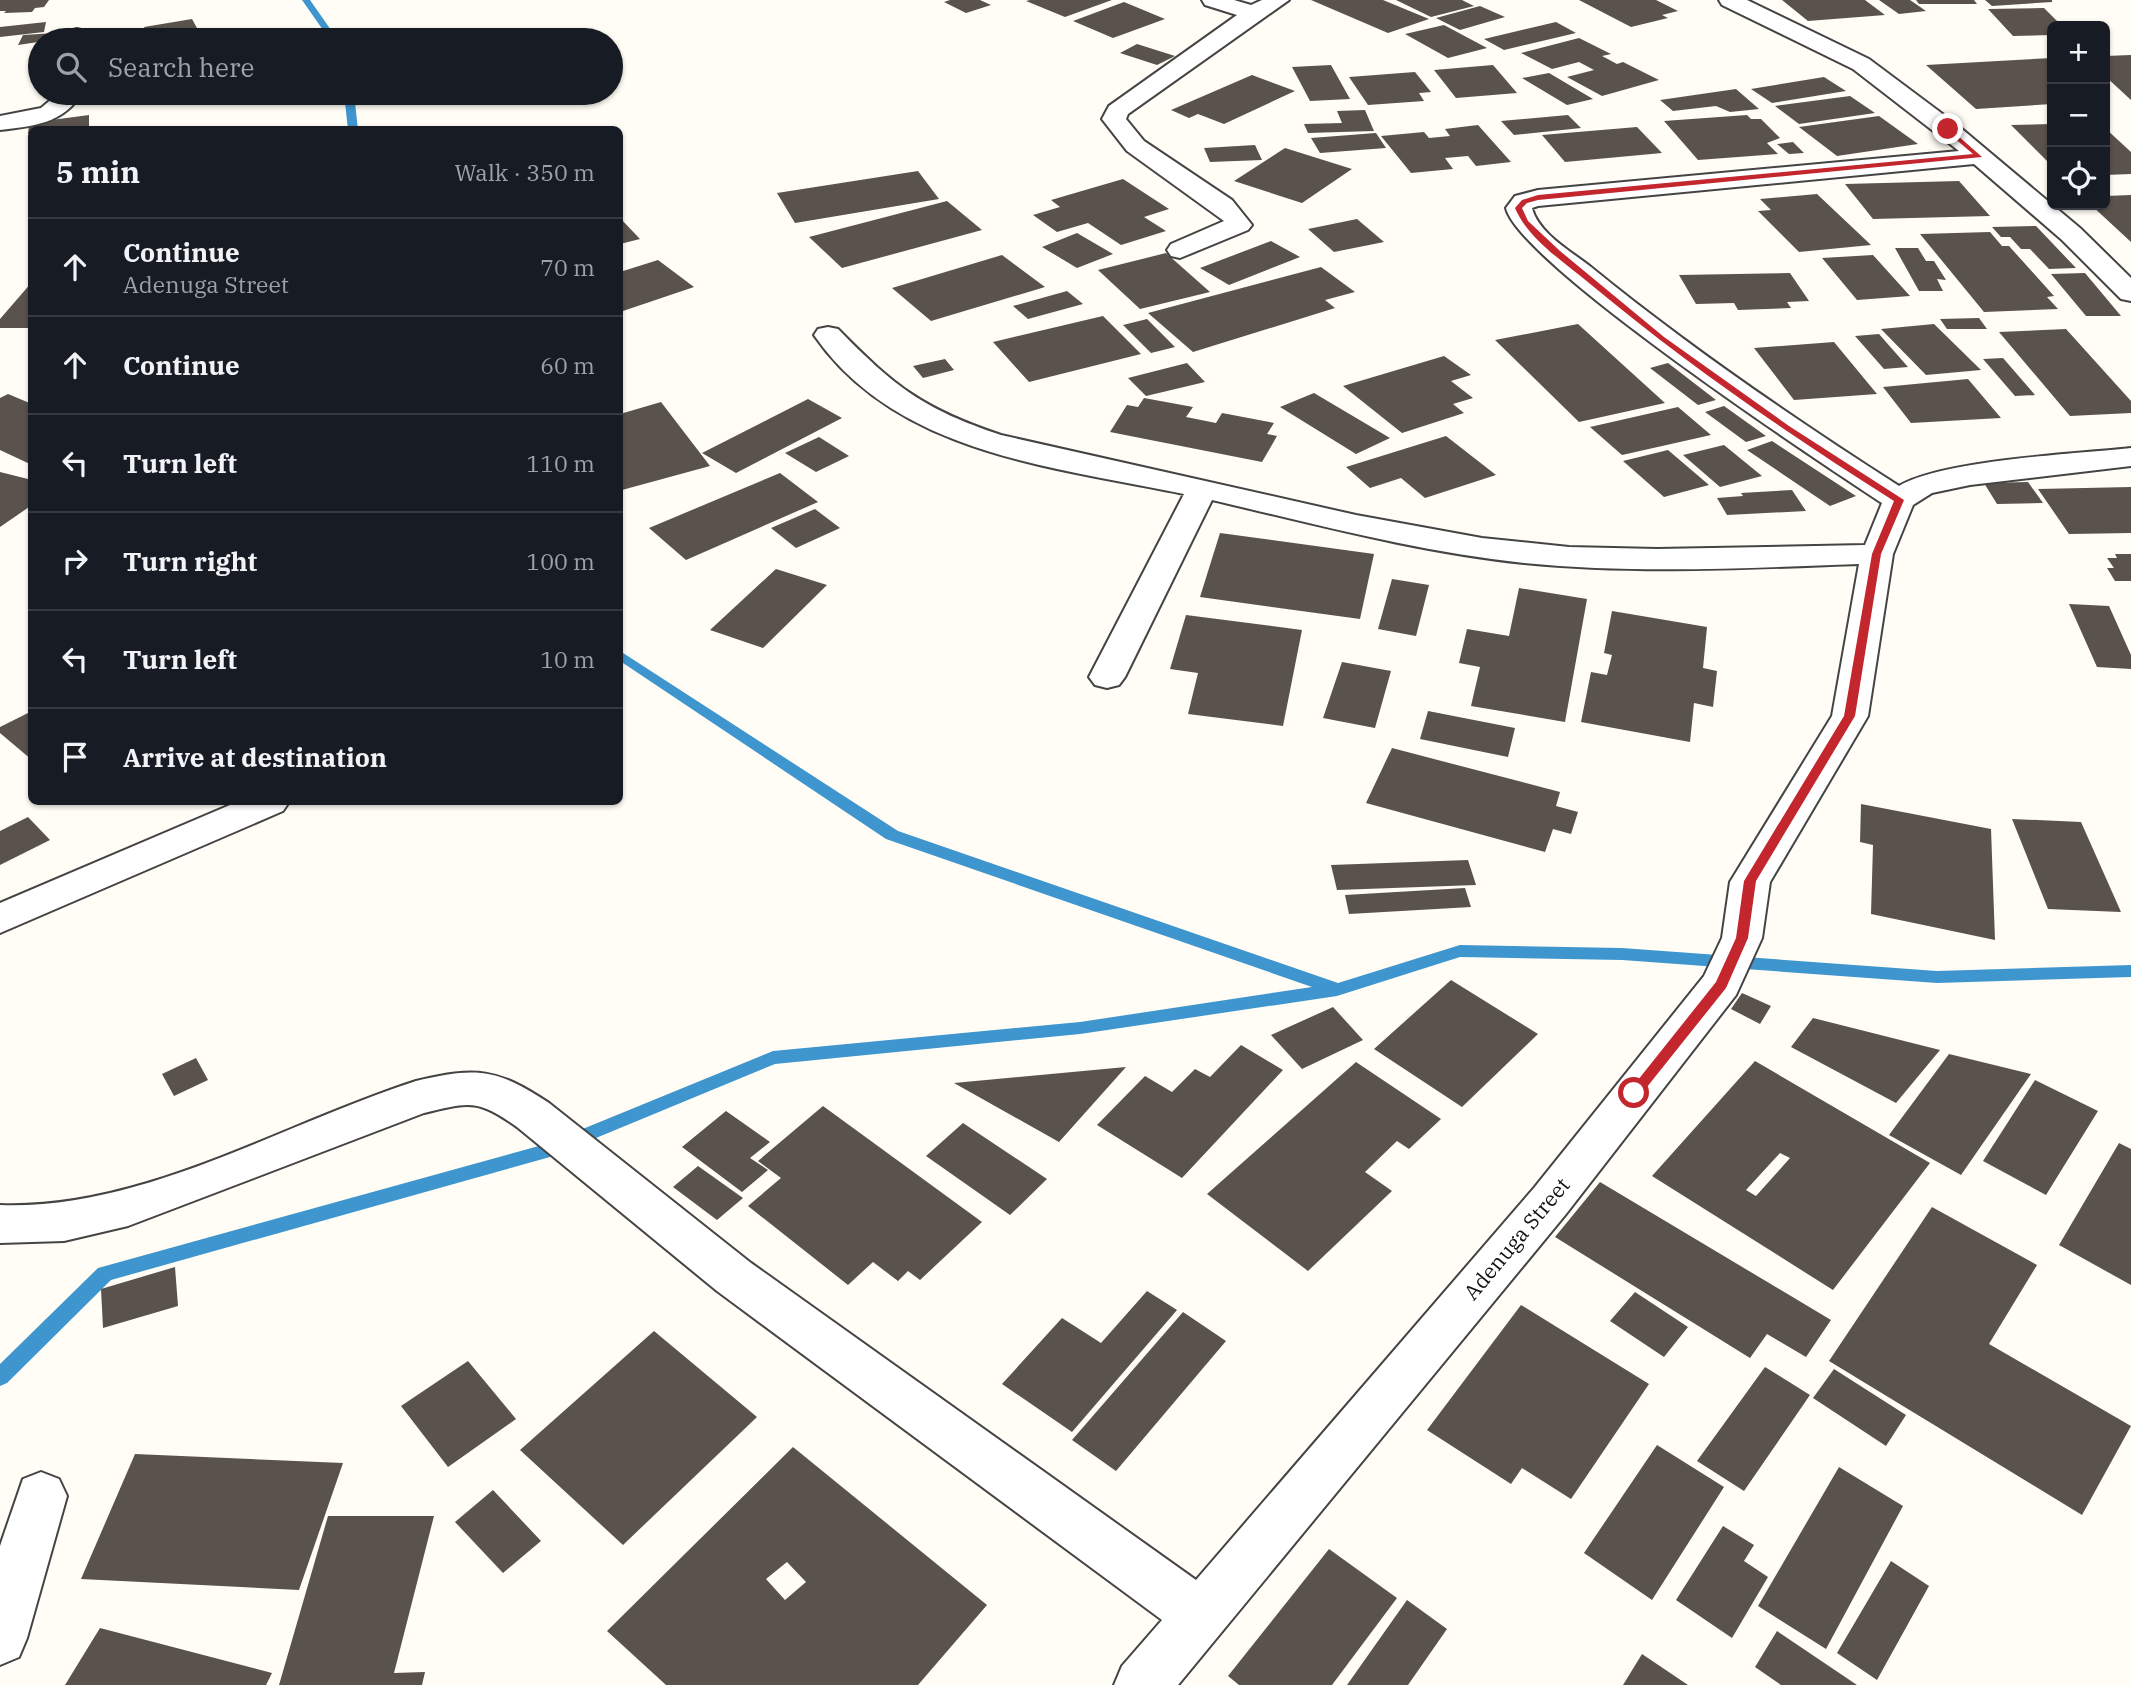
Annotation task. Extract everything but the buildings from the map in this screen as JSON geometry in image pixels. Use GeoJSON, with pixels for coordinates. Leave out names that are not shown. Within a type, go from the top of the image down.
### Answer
{"type":"FeatureCollection","features":[{"type":"Feature","properties":{"kind":"street"},"geometry":{"type":"LineString","coordinates":[[1213,0],[1253,13]]}},
{"type":"Feature","properties":{"kind":"street"},"geometry":{"type":"LineString","coordinates":[[1180,250],[1239,225],[1236,218],[1135,143],[1118,127],[1114,119],[1117,111],[1253,13],[1278,0]]}},
{"type":"Feature","properties":{"kind":"street"},"geometry":{"type":"LineString","coordinates":[[1730,0],[1861,64],[1980,156],[2071,234],[2131,293]]}},
{"type":"Feature","properties":{"kind":"street"},"geometry":{"type":"LineString","coordinates":[[0,123],[52,113],[64,105]]}},
{"type":"Feature","properties":{"kind":"street"},"geometry":{"type":"LineString","coordinates":[[1980,156],[1538,198],[1524,201],[1518,208],[1525,222],[1558,253],[1661,339],[1786,428],[1899,500],[1922,486],[1970,476],[2131,457]]}},
{"type":"Feature","properties":{"kind":"street"},"geometry":{"type":"LineString","coordinates":[[828,335],[872,381],[928,419],[992,440],[1440,542],[1523,553],[1633,561],[1877,554]]}},
{"type":"Feature","properties":{"kind":"street"},"geometry":{"type":"LineString","coordinates":[[1107,677],[1202,489]]}},
{"type":"Feature","properties":{"kind":"street","name":"Adenuga Street"},"geometry":{"type":"LineString","coordinates":[[1142,1685],[1550,1201],[1721,985],[1742,938],[1750,881],[1829,755],[1850,716],[1877,554],[1899,500]]}},
{"type":"Feature","properties":{"kind":"street"},"geometry":{"type":"LineString","coordinates":[[0,919],[263,805]]}},
{"type":"Feature","properties":{"kind":"street"},"geometry":{"type":"LineString","coordinates":[[0,1224],[17,1226],[84,1219],[179,1190],[416,1098],[455,1088],[484,1088],[502,1094],[533,1115],[734,1277],[1202,1617]]}},
{"type":"Feature","properties":{"kind":"street"},"geometry":{"type":"LineString","coordinates":[[0,1638],[41,1496]]}},
{"type":"Feature","properties":{"kind":"waterway"},"geometry":{"type":"LineString","coordinates":[[306,0],[326,28]]}},
{"type":"Feature","properties":{"kind":"waterway"},"geometry":{"type":"LineString","coordinates":[[350,105],[353,126]]}},
{"type":"Feature","properties":{"kind":"waterway"},"geometry":{"type":"LineString","coordinates":[[623,657],[892,835],[1335,989]]}},
{"type":"Feature","properties":{"kind":"waterway"},"geometry":{"type":"LineString","coordinates":[[0,1377],[105,1274],[550,1150],[773,1058],[1080,1028],[1337,990],[1460,951],[1622,954],[1937,977],[2131,971]]}},
{"type":"Feature","properties":{"kind":"route"},"geometry":{"type":"LineString","coordinates":[[1634,1093],[1721,985],[1742,938],[1750,881],[1829,755],[1850,716],[1877,554],[1899,500],[1786,428],[1661,339],[1558,253],[1525,222],[1518,214],[1518,208],[1524,201],[1538,198],[1980,156],[1948,129]]}}]}
